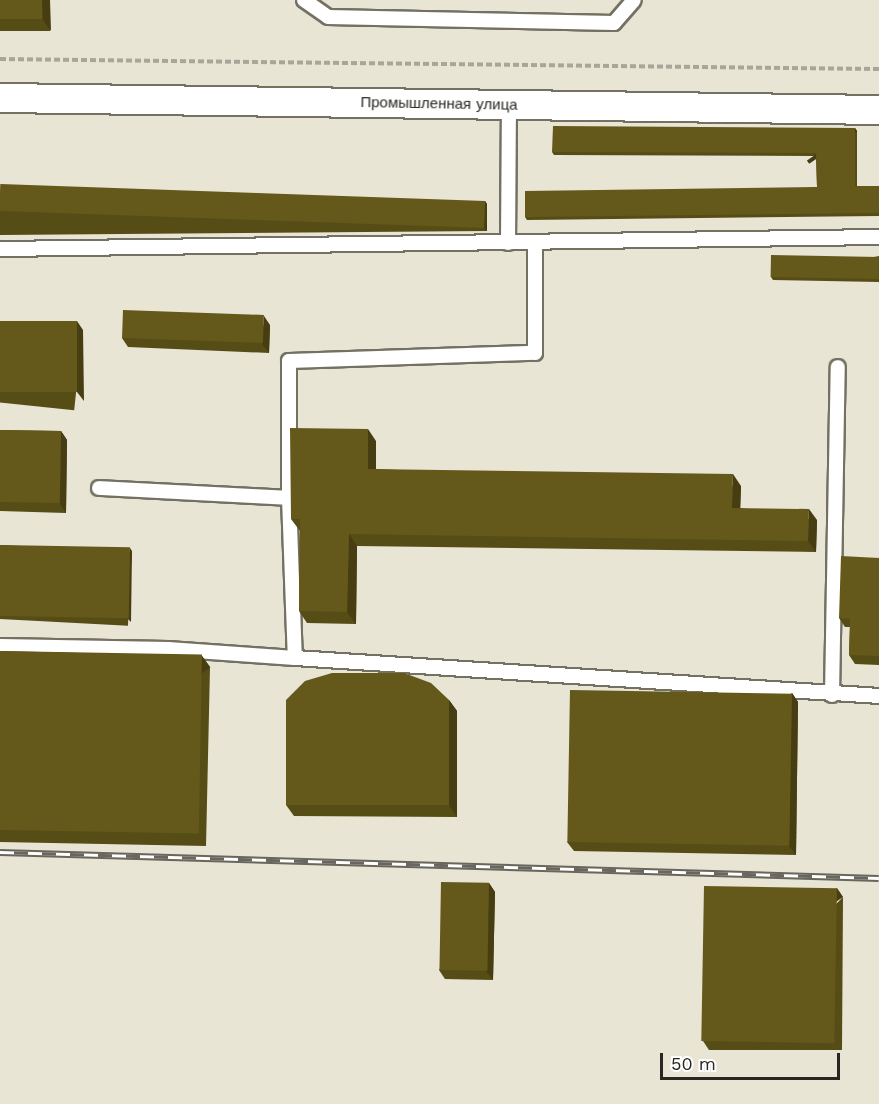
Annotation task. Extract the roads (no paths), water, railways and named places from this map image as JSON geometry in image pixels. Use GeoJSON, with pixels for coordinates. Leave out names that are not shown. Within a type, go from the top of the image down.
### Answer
{"type":"FeatureCollection","features":[{"type":"Feature","properties":{"kind":"street","name":"Промышленная улица"},"geometry":{"type":"LineString","coordinates":[[0,98],[879,110]]}},
{"type":"Feature","properties":{"kind":"lane"},"geometry":{"type":"LineString","coordinates":[[304,0],[328,17],[614,23],[634,0]]}},
{"type":"Feature","properties":{"kind":"lane"},"geometry":{"type":"LineString","coordinates":[[508,243],[509,105]]}},
{"type":"Feature","properties":{"kind":"lane"},"geometry":{"type":"LineString","coordinates":[[0,249],[879,237]]}},
{"type":"Feature","properties":{"kind":"lane"},"geometry":{"type":"LineString","coordinates":[[295,658],[289,498],[289,361],[535,353],[535,243]]}},
{"type":"Feature","properties":{"kind":"lane"},"geometry":{"type":"LineString","coordinates":[[832,695],[838,367]]}},
{"type":"Feature","properties":{"kind":"lane"},"geometry":{"type":"LineString","coordinates":[[99,488],[289,498]]}},
{"type":"Feature","properties":{"kind":"lane"},"geometry":{"type":"LineString","coordinates":[[0,646],[168,649],[832,695],[879,696]]}},
{"type":"Feature","properties":{"kind":"railway"},"geometry":{"type":"LineString","coordinates":[[0,852],[879,878]]}}]}
